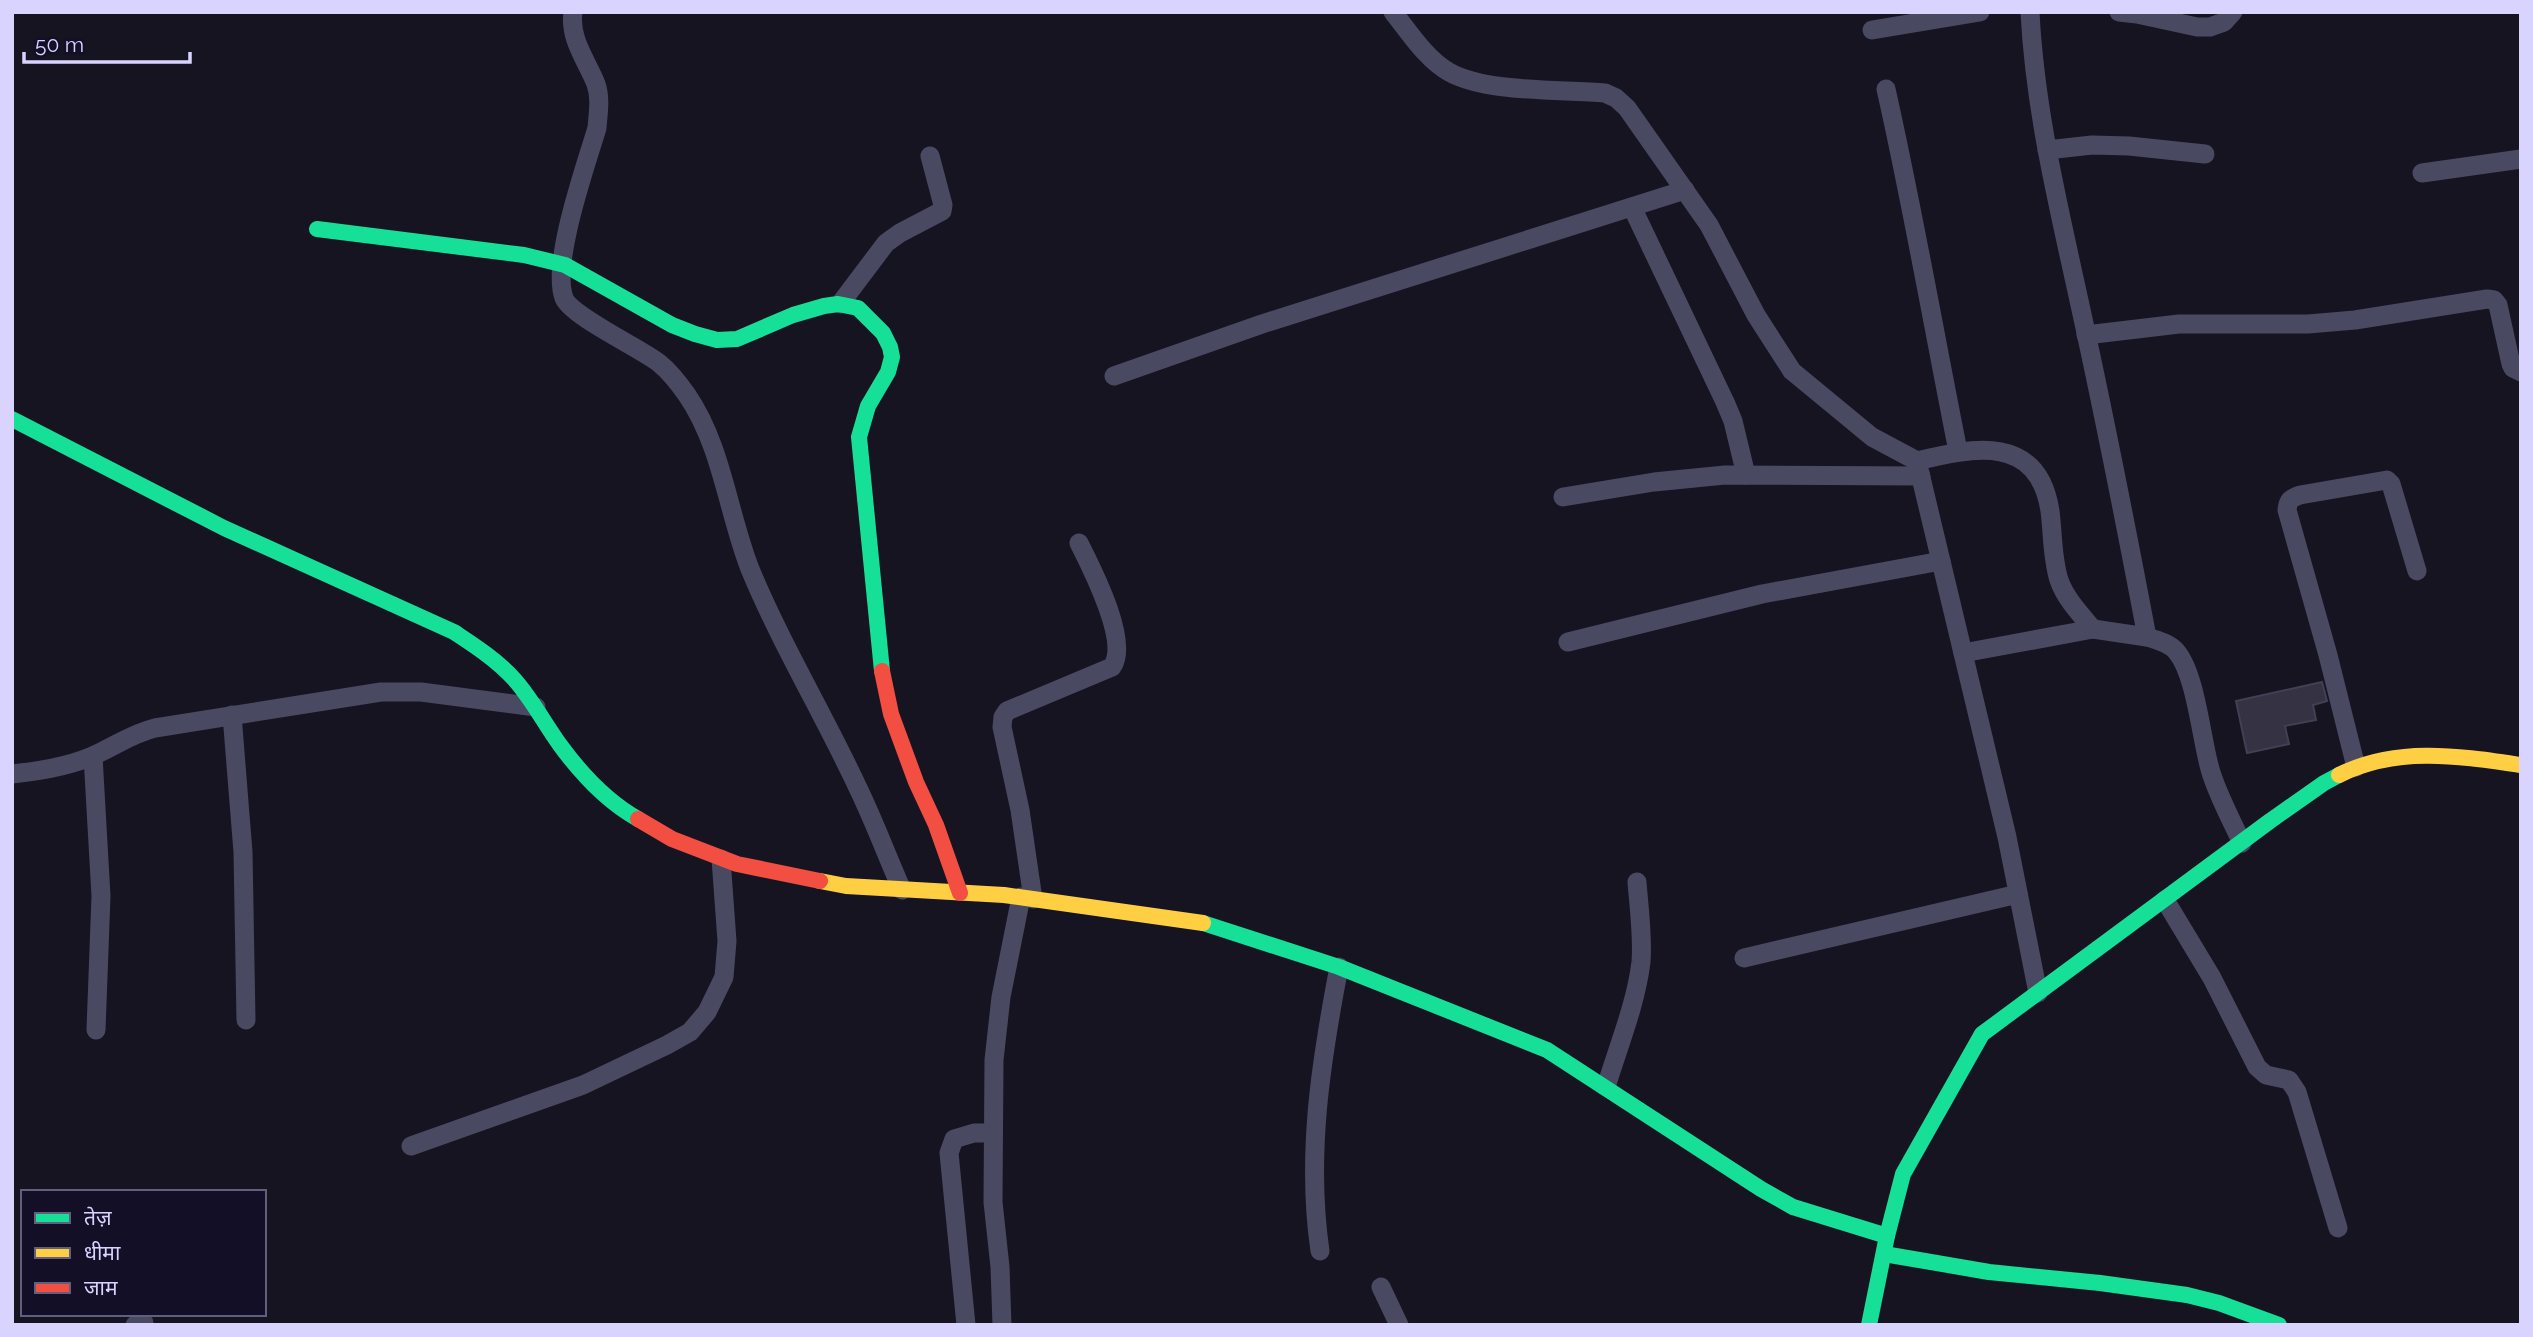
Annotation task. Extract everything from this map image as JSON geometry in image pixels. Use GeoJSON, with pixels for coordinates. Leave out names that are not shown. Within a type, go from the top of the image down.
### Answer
{"type":"FeatureCollection","features":[{"type":"Feature","properties":{"kind":"street"},"geometry":{"type":"LineString","coordinates":[[573,12],[574,35],[597,87],[599,107],[597,128],[574,210],[562,278],[572,310],[632,344],[662,365],[701,420],[718,464],[750,569],[859,789],[902,890]]}},
{"type":"Feature","properties":{"kind":"street"},"geometry":{"type":"LineString","coordinates":[[1393,12],[1415,41],[1448,72],[1500,86],[1605,93],[1628,108],[1709,225],[1756,315],[1792,371],[1872,438],[1919,469],[2018,894],[2038,993]]}},
{"type":"Feature","properties":{"kind":"street"},"geometry":{"type":"LineString","coordinates":[[1872,30],[1980,12]]}},
{"type":"Feature","properties":{"kind":"street"},"geometry":{"type":"LineString","coordinates":[[2030,12],[2033,67],[2047,150],[2147,637]]}},
{"type":"Feature","properties":{"kind":"street"},"geometry":{"type":"LineString","coordinates":[[2119,12],[2197,27],[2210,27],[2224,22],[2233,12]]}},
{"type":"Feature","properties":{"kind":"street"},"geometry":{"type":"LineString","coordinates":[[1886,89],[1906,178],[1958,452]]}},
{"type":"Feature","properties":{"kind":"street"},"geometry":{"type":"LineString","coordinates":[[2047,150],[2117,145],[2205,154]]}},
{"type":"Feature","properties":{"kind":"street"},"geometry":{"type":"LineString","coordinates":[[840,304],[886,243],[942,211],[943,205],[930,156]]}},
{"type":"Feature","properties":{"kind":"street"},"geometry":{"type":"LineString","coordinates":[[2422,173],[2521,159]]}},
{"type":"Feature","properties":{"kind":"street"},"geometry":{"type":"LineString","coordinates":[[1114,376],[1262,324],[1685,190]]}},
{"type":"Feature","properties":{"kind":"street"},"geometry":{"type":"LineString","coordinates":[[1632,207],[1725,402],[1733,421],[1746,475]]}},
{"type":"Feature","properties":{"kind":"street"},"geometry":{"type":"LineString","coordinates":[[317,229],[508,253],[708,340],[724,342],[762,331],[813,307],[849,305],[865,313],[883,332],[891,348],[892,361],[889,373],[871,399],[859,437],[880,662],[891,714],[904,753],[936,825],[960,893]]}},
{"type":"Feature","properties":{"kind":"street"},"geometry":{"type":"LineString","coordinates":[[2086,335],[2179,324],[2308,324],[2356,320],[2491,299],[2498,305],[2511,363],[2521,372]]}},
{"type":"Feature","properties":{"kind":"street"},"geometry":{"type":"LineString","coordinates":[[12,419],[224,528],[454,632],[487,655],[513,678],[537,707],[579,771],[607,798],[671,839],[721,859],[846,887],[1027,898],[1196,921],[1339,967],[1547,1050],[1793,1207],[1887,1236]]}},
{"type":"Feature","properties":{"kind":"street"},"geometry":{"type":"LineString","coordinates":[[1563,497],[1654,482],[1746,475],[1919,469],[1958,452],[1993,449],[2025,461],[2036,473],[2049,508],[2060,583],[2093,629]]}},
{"type":"Feature","properties":{"kind":"street"},"geometry":{"type":"LineString","coordinates":[[2356,767],[2287,510],[2288,503],[2300,495],[2387,480],[2417,571]]}},
{"type":"Feature","properties":{"kind":"street"},"geometry":{"type":"LineString","coordinates":[[1002,1325],[1000,1267],[993,1202],[994,1060],[1001,997],[1027,898],[1020,810],[1002,727],[1007,711],[1112,667],[1118,654],[1111,618],[1095,575],[1079,543]]}},
{"type":"Feature","properties":{"kind":"street"},"geometry":{"type":"LineString","coordinates":[[1568,642],[1762,594],[1941,561]]}},
{"type":"Feature","properties":{"kind":"street"},"geometry":{"type":"LineString","coordinates":[[1963,653],[2093,629],[2147,637],[2163,642],[2175,650],[2183,663],[2195,700],[2211,772],[2244,841]]}},
{"type":"Feature","properties":{"kind":"street"},"geometry":{"type":"LineString","coordinates":[[12,774],[71,764],[140,732],[381,692],[421,692],[537,707]]}},
{"type":"Feature","properties":{"kind":"street"},"geometry":{"type":"LineString","coordinates":[[232,715],[243,852],[246,1020]]}},
{"type":"Feature","properties":{"kind":"street"},"geometry":{"type":"LineString","coordinates":[[1869,1325],[1903,1174],[1982,1034],[2270,821],[2324,783],[2356,767],[2383,759],[2428,755],[2461,756],[2521,765]]}},
{"type":"Feature","properties":{"kind":"street"},"geometry":{"type":"LineString","coordinates":[[93,756],[101,896],[96,1030]]}},
{"type":"Feature","properties":{"kind":"street"},"geometry":{"type":"LineString","coordinates":[[411,1146],[583,1085],[690,1032],[707,1012],[724,977],[727,941],[721,859]]}},
{"type":"Feature","properties":{"kind":"street"},"geometry":{"type":"LineString","coordinates":[[1606,1087],[1641,964],[1642,935],[1637,882]]}},
{"type":"Feature","properties":{"kind":"street"},"geometry":{"type":"LineString","coordinates":[[1744,958],[2018,894]]}},
{"type":"Feature","properties":{"kind":"street"},"geometry":{"type":"LineString","coordinates":[[2165,900],[2212,978],[2257,1068],[2266,1075],[2289,1080],[2297,1092],[2338,1228]]}},
{"type":"Feature","properties":{"kind":"street"},"geometry":{"type":"LineString","coordinates":[[1320,1251],[1314,1186],[1318,1097],[1339,967]]}},
{"type":"Feature","properties":{"kind":"street"},"geometry":{"type":"LineString","coordinates":[[966,1325],[949,1153],[954,1139],[974,1133],[992,1133]]}},
{"type":"Feature","properties":{"kind":"street"},"geometry":{"type":"LineString","coordinates":[[1884,1254],[1989,1272],[2187,1295],[2219,1303],[2279,1325]]}},
{"type":"Feature","properties":{"kind":"street"},"geometry":{"type":"LineString","coordinates":[[1381,1287],[1399,1325]]}},
{"type":"Feature","properties":{"kind":"building"},"geometry":{"type":"Polygon","coordinates":[[[2322,682],[2327,701],[2313,705],[2316,720],[2285,726],[2289,744],[2247,753],[2236,701],[2322,682]]]}},
{"type":"Feature","properties":{"kind":"traffic: fast"},"geometry":{"type":"LineString","coordinates":[[317,229],[524,255],[565,265],[672,325],[717,340],[737,339],[793,315],[824,306],[838,304],[858,308],[883,333],[892,357],[888,372],[868,406],[859,437],[882,671]]}},
{"type":"Feature","properties":{"kind":"traffic: fast"},"geometry":{"type":"LineString","coordinates":[[12,419],[224,528],[454,632],[486,654],[514,679],[586,777],[605,796],[638,819]]}},
{"type":"Feature","properties":{"kind":"traffic: fast"},"geometry":{"type":"LineString","coordinates":[[1869,1325],[1903,1174],[1982,1034],[2270,821],[2339,775]]}},
{"type":"Feature","properties":{"kind":"traffic: fast"},"geometry":{"type":"LineString","coordinates":[[1203,923],[1339,967],[1547,1050],[1793,1207],[1887,1236]]}},
{"type":"Feature","properties":{"kind":"traffic: fast"},"geometry":{"type":"LineString","coordinates":[[1884,1254],[1989,1272],[2187,1295],[2219,1303],[2279,1325]]}},
{"type":"Feature","properties":{"kind":"traffic: slow"},"geometry":{"type":"LineString","coordinates":[[2339,775],[2383,760],[2406,757],[2451,757],[2521,765]]}},
{"type":"Feature","properties":{"kind":"traffic: slow"},"geometry":{"type":"LineString","coordinates":[[820,881],[846,886],[1004,895],[1203,923]]}},
{"type":"Feature","properties":{"kind":"traffic: jam"},"geometry":{"type":"LineString","coordinates":[[882,671],[891,714],[960,893]]}},
{"type":"Feature","properties":{"kind":"traffic: jam"},"geometry":{"type":"LineString","coordinates":[[638,819],[672,839],[737,864],[820,881]]}}]}
